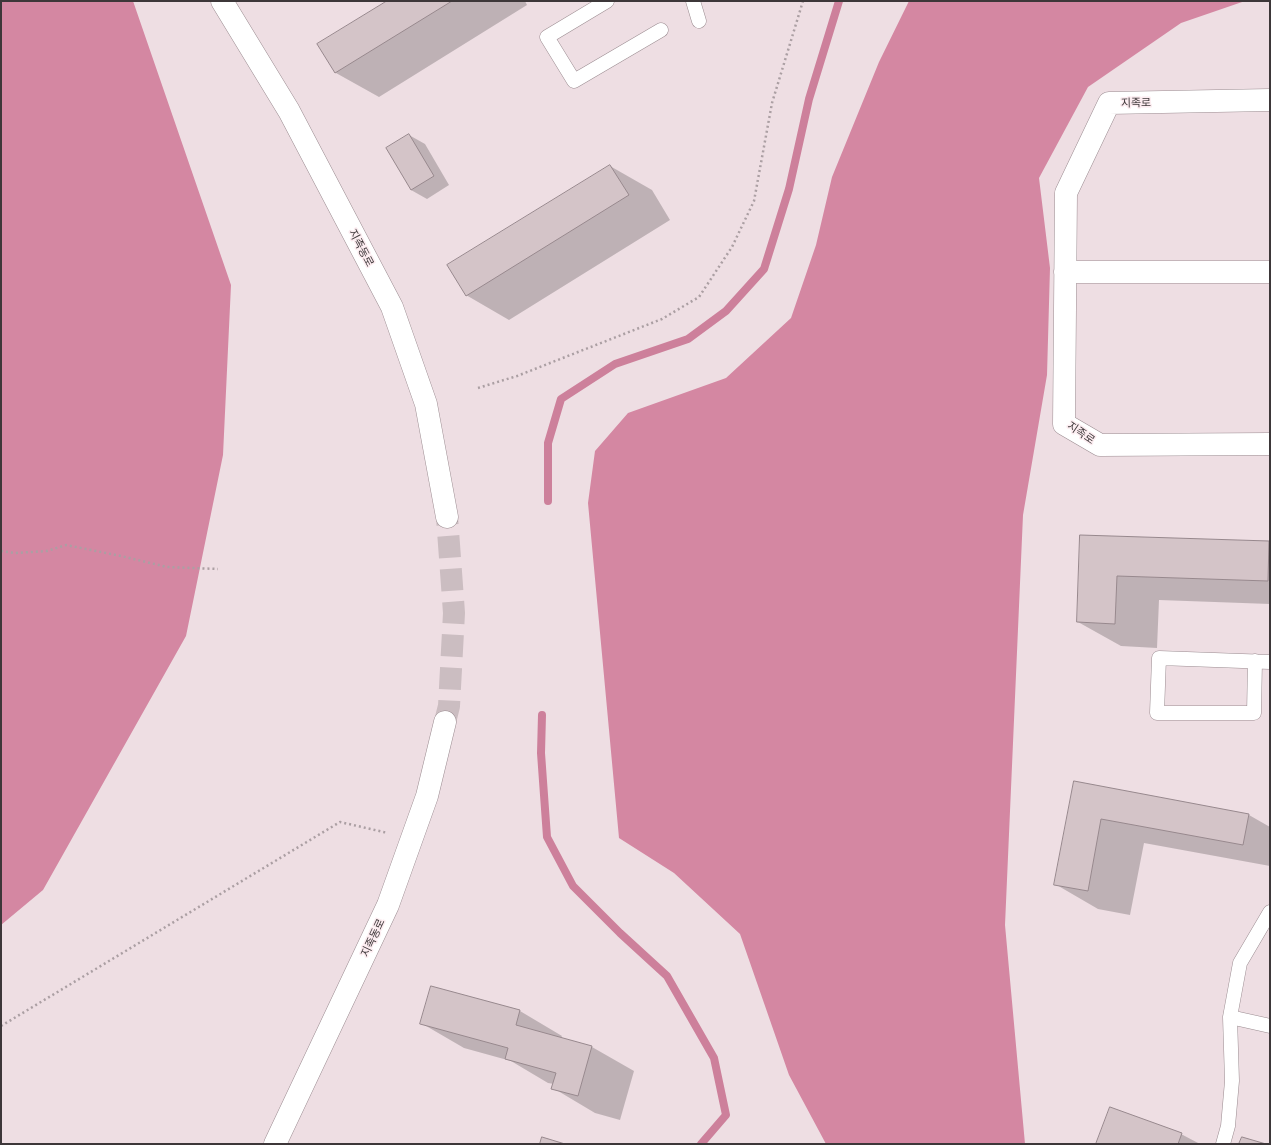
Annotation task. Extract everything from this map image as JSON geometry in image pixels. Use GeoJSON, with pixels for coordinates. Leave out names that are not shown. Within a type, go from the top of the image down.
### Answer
{"type":"FeatureCollection","features":[{"type":"Feature","properties":{"kind":"street","name":"지족동로"},"geometry":{"type":"LineString","coordinates":[[222,1],[289,111],[392,307],[426,404],[447,517]]}},
{"type":"Feature","properties":{"kind":"street","name":"지족로"},"geometry":{"type":"LineString","coordinates":[[1270,100],[1109,103],[1066,192],[1064,424],[1100,445],[1270,444]]}},
{"type":"Feature","properties":{"kind":"street"},"geometry":{"type":"LineString","coordinates":[[1065,272],[1270,272]]}},
{"type":"Feature","properties":{"kind":"street","name":"지족동로"},"geometry":{"type":"LineString","coordinates":[[275,1144],[388,905],[427,796],[445,722]]}},
{"type":"Feature","properties":{"kind":"lane"},"geometry":{"type":"LineString","coordinates":[[607,1],[547,37],[574,81],[661,30]]}},
{"type":"Feature","properties":{"kind":"lane"},"geometry":{"type":"LineString","coordinates":[[693,1],[699,21]]}},
{"type":"Feature","properties":{"kind":"lane"},"geometry":{"type":"LineString","coordinates":[[1255,661],[1254,713],[1157,713],[1159,658],[1255,661],[1270,662]]}},
{"type":"Feature","properties":{"kind":"lane"},"geometry":{"type":"LineString","coordinates":[[1223,1144],[1228,1126],[1232,1081],[1230,1017],[1240,963],[1270,912]]}},
{"type":"Feature","properties":{"kind":"lane"},"geometry":{"type":"LineString","coordinates":[[1230,1017],[1270,1026]]}},
{"type":"Feature","properties":{"kind":"path"},"geometry":{"type":"LineString","coordinates":[[478,388],[517,376],[662,319],[699,297],[732,247],[754,201],[772,103],[803,1]]}},
{"type":"Feature","properties":{"kind":"path"},"geometry":{"type":"LineString","coordinates":[[1,551],[15,553],[47,551],[66,545],[121,556],[167,568],[218,569]]}},
{"type":"Feature","properties":{"kind":"path"},"geometry":{"type":"LineString","coordinates":[[1,1026],[340,822],[412,838]]}},
{"type":"Feature","properties":{"kind":"shaded area"},"geometry":{"type":"Polygon","coordinates":[[[1,1],[133,1],[231,285],[223,455],[186,636],[43,890],[1,925],[1,1]]]}},
{"type":"Feature","properties":{"kind":"shaded area"},"geometry":{"type":"Polygon","coordinates":[[[909,1],[1245,1],[1181,23],[1088,87],[1039,178],[1050,268],[1047,375],[1023,515],[1005,925],[1025,1144],[826,1144],[789,1075],[740,934],[674,873],[619,838],[588,503],[595,451],[628,413],[726,378],[791,318],[816,245],[832,177],[879,62],[909,1]]]}},
{"type":"Feature","properties":{"kind":"building"},"geometry":{"type":"Polygon","coordinates":[[[387,1],[452,1],[335,73],[317,44],[387,1]]]}},
{"type":"Feature","properties":{"kind":"building"},"geometry":{"type":"Polygon","coordinates":[[[409,134],[434,176],[411,190],[386,148],[409,134]]]}},
{"type":"Feature","properties":{"kind":"building"},"geometry":{"type":"Polygon","coordinates":[[[610,165],[629,195],[466,296],[447,265],[610,165]]]}},
{"type":"Feature","properties":{"kind":"building"},"geometry":{"type":"Polygon","coordinates":[[[1080,535],[1269,541],[1268,581],[1117,576],[1115,624],[1077,622],[1080,535]]]}},
{"type":"Feature","properties":{"kind":"building"},"geometry":{"type":"Polygon","coordinates":[[[1074,781],[1249,814],[1243,845],[1101,819],[1088,891],[1054,885],[1074,781]]]}},
{"type":"Feature","properties":{"kind":"building"},"geometry":{"type":"Polygon","coordinates":[[[431,986],[520,1010],[516,1025],[592,1046],[578,1096],[551,1089],[556,1073],[505,1059],[508,1048],[420,1024],[431,986]]]}},
{"type":"Feature","properties":{"kind":"building"},"geometry":{"type":"Polygon","coordinates":[[[1110,1107],[1182,1133],[1178,1144],[1096,1144],[1110,1107]]]}},
{"type":"Feature","properties":{"kind":"building"},"geometry":{"type":"Polygon","coordinates":[[[542,1137],[565,1144],[540,1144],[542,1137]]]}},
{"type":"Feature","properties":{"kind":"building"},"geometry":{"type":"Polygon","coordinates":[[[1242,1137],[1266,1144],[1239,1144],[1242,1137]]]}},
{"type":"Feature","properties":{"kind":"waterway"},"geometry":{"type":"LineString","coordinates":[[548,501],[548,443],[561,399],[615,364],[688,339],[726,311],[764,269],[789,189],[809,99],[839,1]]}},
{"type":"Feature","properties":{"kind":"waterway"},"geometry":{"type":"LineString","coordinates":[[542,715],[541,753],[547,837],[573,886],[620,933],[667,976],[714,1058],[726,1115],[701,1144]]}},
{"type":"Feature","properties":{"kind":"tunnel"},"geometry":{"type":"LineString","coordinates":[[445,722],[449,706],[454,613],[447,517]]}}]}
